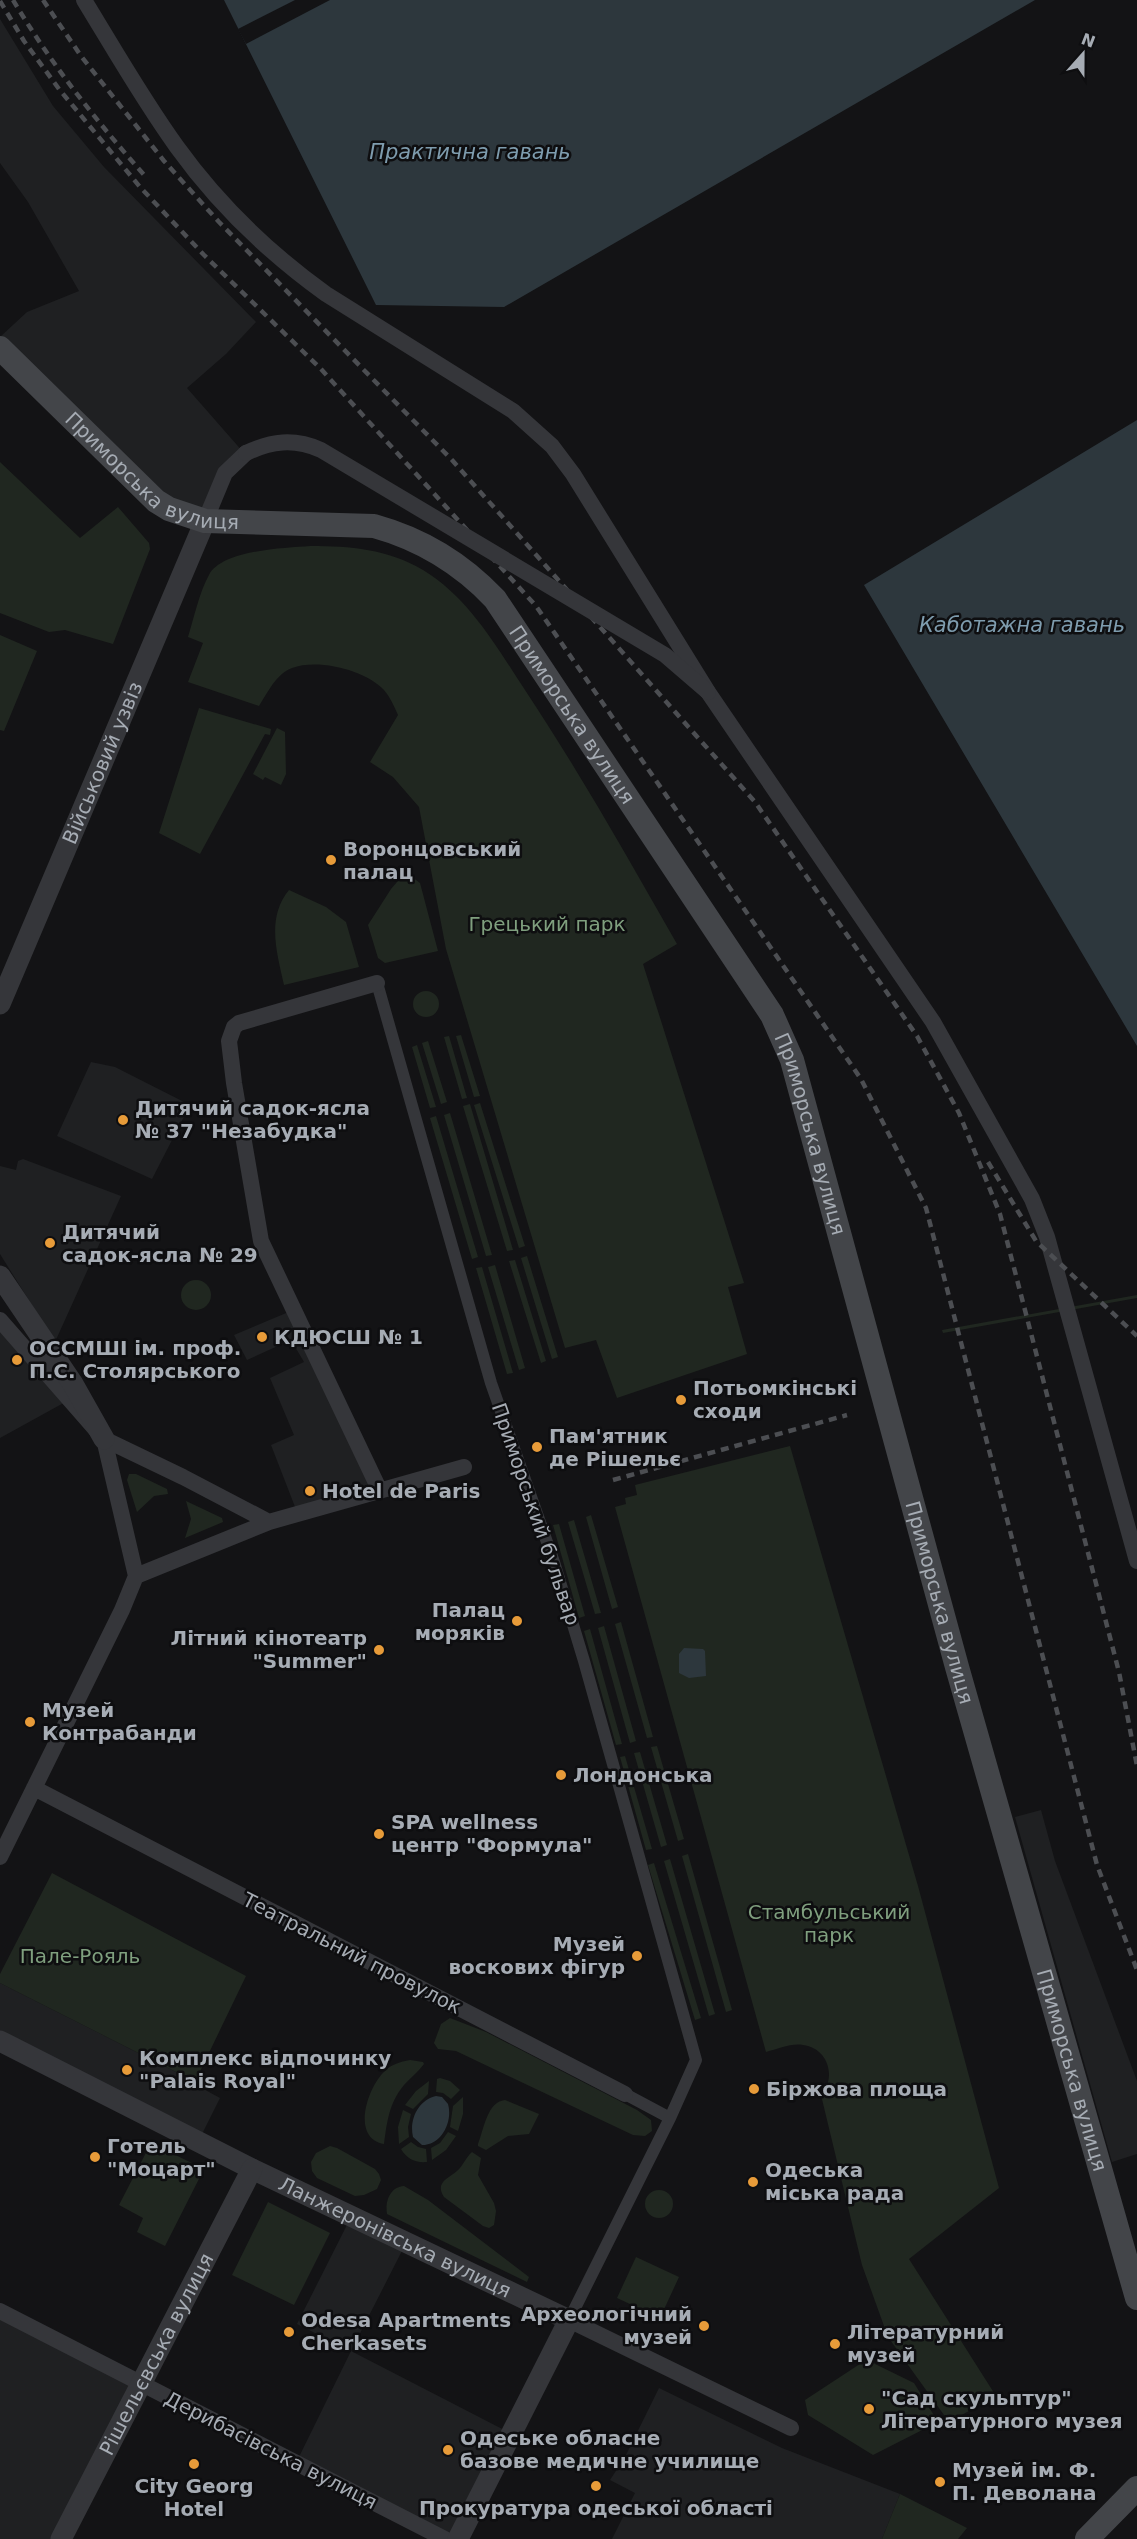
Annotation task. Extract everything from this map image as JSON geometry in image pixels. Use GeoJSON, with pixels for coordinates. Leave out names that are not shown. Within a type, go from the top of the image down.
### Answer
{"type":"FeatureCollection","features":[{"type":"Feature","properties":{"kind":"main road","name":"Приморська вулиця"},"geometry":{"type":"LineString","coordinates":[[0,348],[158,503],[169,509],[206,521],[374,526],[393,531],[439,553],[473,576],[502,609],[780,1029],[794,1068],[957,1666],[1137,2298]]}},
{"type":"Feature","properties":{"kind":"main road"},"geometry":{"type":"LineString","coordinates":[[1087,2539],[1137,2488]]}},
{"type":"Feature","properties":{"kind":"street"},"geometry":{"type":"LineString","coordinates":[[84,0],[176,146],[218,197],[252,233],[312,283],[498,401],[526,422],[552,446],[582,489],[708,692],[928,1014],[1021,1179],[1047,1238],[1137,1561]]}},
{"type":"Feature","properties":{"kind":"street"},"geometry":{"type":"LineString","coordinates":[[206,521],[225,472],[246,453],[264,445],[283,441],[308,445],[321,450],[665,655],[708,692]]}},
{"type":"Feature","properties":{"kind":"street","name":"Військовий узвіз"},"geometry":{"type":"LineString","coordinates":[[0,1004],[206,521]]}},
{"type":"Feature","properties":{"kind":"street"},"geometry":{"type":"LineString","coordinates":[[377,983],[239,1023],[234,1027],[229,1041],[261,1240],[380,1491]]}},
{"type":"Feature","properties":{"kind":"street","name":"Приморський бульвар"},"geometry":{"type":"LineString","coordinates":[[377,983],[491,1383],[554,1562],[584,1661],[693,2045],[696,2060],[670,2118]]}},
{"type":"Feature","properties":{"kind":"street"},"geometry":{"type":"LineString","coordinates":[[0,1276],[73,1384],[104,1439],[136,1576],[133,1588],[0,1857]]}},
{"type":"Feature","properties":{"kind":"street"},"geometry":{"type":"LineString","coordinates":[[0,1320],[104,1439],[269,1522]]}},
{"type":"Feature","properties":{"kind":"street"},"geometry":{"type":"LineString","coordinates":[[136,1576],[269,1522],[464,1467]]}},
{"type":"Feature","properties":{"kind":"street","name":"Театральний провулок"},"geometry":{"type":"LineString","coordinates":[[34,1788],[670,2118]]}},
{"type":"Feature","properties":{"kind":"street","name":"Ланжеронівська вулиця"},"geometry":{"type":"LineString","coordinates":[[0,2041],[252,2169],[791,2428]]}},
{"type":"Feature","properties":{"kind":"street"},"geometry":{"type":"LineString","coordinates":[[458,2539],[670,2118]]}},
{"type":"Feature","properties":{"kind":"street","name":"Рішельєвська вулиця"},"geometry":{"type":"LineString","coordinates":[[61,2539],[252,2169]]}},
{"type":"Feature","properties":{"kind":"street","name":"Дерибасівська вулиця"},"geometry":{"type":"LineString","coordinates":[[0,2311],[445,2539]]}},
{"type":"Feature","properties":{"kind":"shaded area"},"geometry":{"type":"Polygon","coordinates":[[[0,19],[53,106],[104,167],[256,322],[226,354],[187,388],[244,453],[204,521],[169,507],[0,337],[27,312],[79,291],[28,202],[0,163],[0,19]]]}},
{"type":"Feature","properties":{"kind":"shaded area","name":"Дитячий садок-ясла № 37 \"Незабудка\""},"geometry":{"type":"Polygon","coordinates":[[[91,1062],[115,1067],[190,1105],[152,1179],[57,1136],[91,1062]]]}},
{"type":"Feature","properties":{"kind":"shaded area","name":"Дитячий садок-ясла № 29"},"geometry":{"type":"Polygon","coordinates":[[[23,1159],[121,1196],[55,1342],[0,1254],[0,1166],[16,1170],[18,1161],[23,1159]]]}},
{"type":"Feature","properties":{"kind":"shaded area"},"geometry":{"type":"Polygon","coordinates":[[[291,1311],[376,1489],[297,1512],[271,1445],[294,1435],[270,1378],[304,1362],[291,1340],[247,1360],[234,1335],[291,1311]]]}},
{"type":"Feature","properties":{"kind":"shaded area","name":"ОССМШІ ім. проф. П.С. Столярського"},"geometry":{"type":"Polygon","coordinates":[[[0,1320],[69,1400],[0,1438],[0,1320]]]}},
{"type":"Feature","properties":{"kind":"shaded area"},"geometry":{"type":"Polygon","coordinates":[[[1041,1810],[1055,1861],[1137,2081],[1137,2154],[1112,2162],[1015,1817],[1041,1810]]]}},
{"type":"Feature","properties":{"kind":"shaded area"},"geometry":{"type":"Polygon","coordinates":[[[0,1983],[184,2076],[187,2080],[220,2098],[200,2138],[0,2038],[0,1983]]]}},
{"type":"Feature","properties":{"kind":"shaded area"},"geometry":{"type":"Polygon","coordinates":[[[351,2217],[406,2243],[351,2351],[297,2324],[351,2217]]]}},
{"type":"Feature","properties":{"kind":"shaded area"},"geometry":{"type":"Polygon","coordinates":[[[0,2312],[138,2384],[56,2539],[0,2539],[0,2312]]]}},
{"type":"Feature","properties":{"kind":"shaded area"},"geometry":{"type":"Polygon","coordinates":[[[351,2351],[510,2433],[454,2539],[297,2461],[351,2351]]]}},
{"type":"Feature","properties":{"kind":"shaded area"},"geometry":{"type":"Polygon","coordinates":[[[659,2388],[782,2448],[900,2494],[882,2539],[612,2539],[635,2493],[610,2480],[625,2457],[659,2388]]]}},
{"type":"Feature","properties":{"kind":"green space"},"geometry":{"type":"Polygon","coordinates":[[[0,462],[80,538],[118,507],[149,543],[150,549],[113,644],[65,630],[49,632],[0,613],[0,462]]]}},
{"type":"Feature","properties":{"kind":"green space","name":"Грецький парк"},"geometry":{"type":"Polygon","coordinates":[[[310,546],[354,548],[396,557],[423,570],[439,581],[468,609],[503,657],[565,753],[677,944],[643,964],[744,1283],[728,1287],[747,1354],[617,1398],[596,1340],[565,1348],[446,949],[419,807],[393,777],[370,762],[398,715],[384,690],[366,677],[354,672],[315,664],[292,668],[281,674],[259,706],[188,682],[203,643],[188,637],[202,590],[209,575],[216,567],[240,555],[310,546]]]}},
{"type":"Feature","properties":{"kind":"green space"},"geometry":{"type":"Polygon","coordinates":[[[0,635],[37,651],[4,731],[0,730],[0,635]]]}},
{"type":"Feature","properties":{"kind":"green space"},"geometry":{"type":"Polygon","coordinates":[[[199,708],[271,729],[270,735],[265,734],[200,854],[159,833],[199,708]]]}},
{"type":"Feature","properties":{"kind":"green space"},"geometry":{"type":"Polygon","coordinates":[[[277,728],[285,732],[286,774],[281,785],[265,777],[263,780],[253,774],[277,728]]]}},
{"type":"Feature","properties":{"kind":"green space"},"geometry":{"type":"Polygon","coordinates":[[[403,875],[412,877],[420,883],[438,951],[385,963],[378,958],[368,925],[391,889],[403,875]]]}},
{"type":"Feature","properties":{"kind":"green space"},"geometry":{"type":"Polygon","coordinates":[[[289,890],[326,907],[346,922],[359,967],[284,985],[276,948],[275,924],[282,901],[289,890]]]}},
{"type":"Feature","properties":{"kind":"green space"},"geometry":{"type":"Polygon","coordinates":[[[426,991],[435,995],[439,1004],[435,1013],[426,1017],[417,1013],[413,1004],[417,995],[426,991]]]}},
{"type":"Feature","properties":{"kind":"green space"},"geometry":{"type":"Polygon","coordinates":[[[461,1035],[480,1096],[474,1097],[456,1036],[461,1035]]]}},
{"type":"Feature","properties":{"kind":"green space"},"geometry":{"type":"Polygon","coordinates":[[[449,1036],[467,1098],[462,1099],[444,1037],[449,1036]]]}},
{"type":"Feature","properties":{"kind":"green space"},"geometry":{"type":"Polygon","coordinates":[[[428,1041],[447,1102],[441,1104],[422,1043],[428,1041]]]}},
{"type":"Feature","properties":{"kind":"green space"},"geometry":{"type":"Polygon","coordinates":[[[417,1045],[436,1107],[430,1108],[412,1047],[417,1045]]]}},
{"type":"Feature","properties":{"kind":"green space"},"geometry":{"type":"Polygon","coordinates":[[[480,1103],[525,1246],[519,1248],[474,1105],[480,1103]]]}},
{"type":"Feature","properties":{"kind":"green space"},"geometry":{"type":"Polygon","coordinates":[[[470,1104],[513,1250],[507,1251],[463,1106],[470,1104]]]}},
{"type":"Feature","properties":{"kind":"green space"},"geometry":{"type":"Polygon","coordinates":[[[450,1113],[492,1255],[486,1256],[444,1115],[450,1113]]]}},
{"type":"Feature","properties":{"kind":"green space"},"geometry":{"type":"Polygon","coordinates":[[[436,1116],[478,1257],[472,1259],[430,1118],[436,1116]]]}},
{"type":"Feature","properties":{"kind":"green space"},"geometry":{"type":"Polygon","coordinates":[[[527,1256],[558,1357],[552,1359],[521,1258],[527,1256]]]}},
{"type":"Feature","properties":{"kind":"green space"},"geometry":{"type":"Polygon","coordinates":[[[515,1260],[546,1361],[541,1363],[509,1261],[515,1260]]]}},
{"type":"Feature","properties":{"kind":"green space"},"geometry":{"type":"Polygon","coordinates":[[[495,1265],[525,1368],[519,1370],[488,1267],[495,1265]]]}},
{"type":"Feature","properties":{"kind":"green space"},"geometry":{"type":"Polygon","coordinates":[[[482,1267],[513,1373],[507,1374],[476,1268],[482,1267]]]}},
{"type":"Feature","properties":{"kind":"green space"},"geometry":{"type":"Polygon","coordinates":[[[196,1280],[207,1284],[211,1295],[207,1306],[196,1310],[185,1306],[181,1295],[185,1284],[196,1280]]]}},
{"type":"Feature","properties":{"kind":"green space"},"geometry":{"type":"Polygon","coordinates":[[[1137,1295],[1137,1298],[943,1333],[942,1330],[1137,1295]]]}},
{"type":"Feature","properties":{"kind":"green space","name":"Стамбульський парк"},"geometry":{"type":"Polygon","coordinates":[[[790,1446],[918,1886],[999,2188],[909,2259],[996,2396],[949,2422],[888,2337],[862,2265],[821,2095],[826,2088],[829,2072],[824,2057],[812,2047],[803,2045],[766,2052],[615,1507],[626,1504],[625,1498],[637,1495],[635,1485],[790,1446]]]}},
{"type":"Feature","properties":{"kind":"green space"},"geometry":{"type":"Polygon","coordinates":[[[129,1474],[136,1474],[167,1489],[168,1494],[154,1496],[137,1512],[127,1480],[129,1474]]]}},
{"type":"Feature","properties":{"kind":"green space"},"geometry":{"type":"Polygon","coordinates":[[[186,1501],[222,1518],[223,1522],[185,1538],[191,1519],[186,1501]]]}},
{"type":"Feature","properties":{"kind":"green space"},"geometry":{"type":"Polygon","coordinates":[[[591,1515],[618,1607],[612,1609],[586,1517],[591,1515]]]}},
{"type":"Feature","properties":{"kind":"green space"},"geometry":{"type":"Polygon","coordinates":[[[574,1520],[601,1613],[595,1614],[568,1522],[574,1520]]]}},
{"type":"Feature","properties":{"kind":"green space"},"geometry":{"type":"Polygon","coordinates":[[[559,1524],[585,1616],[579,1618],[553,1525],[559,1524]]]}},
{"type":"Feature","properties":{"kind":"green space"},"geometry":{"type":"Polygon","coordinates":[[[621,1622],[653,1737],[647,1738],[615,1624],[621,1622]]]}},
{"type":"Feature","properties":{"kind":"green space"},"geometry":{"type":"Polygon","coordinates":[[[604,1626],[636,1741],[630,1743],[598,1628],[604,1626]]]}},
{"type":"Feature","properties":{"kind":"green space"},"geometry":{"type":"Polygon","coordinates":[[[590,1629],[622,1744],[616,1745],[584,1631],[590,1629]]]}},
{"type":"Feature","properties":{"kind":"green space"},"geometry":{"type":"Polygon","coordinates":[[[657,1746],[684,1839],[678,1841],[651,1747],[657,1746]]]}},
{"type":"Feature","properties":{"kind":"green space"},"geometry":{"type":"Polygon","coordinates":[[[640,1752],[667,1845],[661,1847],[634,1753],[640,1752]]]}},
{"type":"Feature","properties":{"kind":"green space"},"geometry":{"type":"Polygon","coordinates":[[[625,1756],[652,1849],[646,1850],[620,1757],[625,1756]]]}},
{"type":"Feature","properties":{"kind":"green space"},"geometry":{"type":"Polygon","coordinates":[[[688,1854],[732,2010],[726,2012],[682,1856],[688,1854]]]}},
{"type":"Feature","properties":{"kind":"green space"},"geometry":{"type":"Polygon","coordinates":[[[670,1859],[715,2014],[709,2016],[664,1861],[670,1859]]]}},
{"type":"Feature","properties":{"kind":"green space"},"geometry":{"type":"Polygon","coordinates":[[[654,1863],[701,2018],[695,2020],[648,1865],[654,1863]]]}},
{"type":"Feature","properties":{"kind":"green space","name":"Пале-Рояль"},"geometry":{"type":"Polygon","coordinates":[[[52,1873],[246,1976],[194,2084],[184,2076],[0,1983],[0,1974],[52,1873]]]}},
{"type":"Feature","properties":{"kind":"green space"},"geometry":{"type":"Polygon","coordinates":[[[450,2018],[486,2032],[637,2110],[651,2120],[652,2131],[645,2136],[633,2135],[456,2051],[438,2049],[434,2043],[441,2024],[450,2018]]]}},
{"type":"Feature","properties":{"kind":"green space"},"geometry":{"type":"Polygon","coordinates":[[[410,2060],[424,2064],[404,2085],[395,2099],[388,2120],[384,2144],[374,2140],[367,2132],[365,2111],[368,2099],[385,2071],[396,2064],[410,2060]]]}},
{"type":"Feature","properties":{"kind":"green space"},"geometry":{"type":"Polygon","coordinates":[[[437,2079],[450,2081],[460,2090],[451,2099],[443,2093],[436,2092],[437,2079]]]}},
{"type":"Feature","properties":{"kind":"green space"},"geometry":{"type":"Polygon","coordinates":[[[429,2081],[428,2094],[413,2109],[405,2105],[416,2091],[429,2081]]]}},
{"type":"Feature","properties":{"kind":"green space"},"geometry":{"type":"Polygon","coordinates":[[[463,2097],[463,2114],[458,2131],[450,2127],[453,2106],[463,2097]]]}},
{"type":"Feature","properties":{"kind":"green space"},"geometry":{"type":"Polygon","coordinates":[[[505,2100],[539,2114],[529,2134],[508,2136],[486,2150],[478,2144],[487,2117],[494,2106],[505,2100]]]}},
{"type":"Feature","properties":{"kind":"green space"},"geometry":{"type":"Polygon","coordinates":[[[403,2110],[411,2114],[408,2127],[409,2137],[399,2144],[398,2127],[403,2110]]]}},
{"type":"Feature","properties":{"kind":"green space"},"geometry":{"type":"Polygon","coordinates":[[[448,2132],[456,2136],[446,2150],[432,2160],[431,2148],[440,2143],[448,2132]]]}},
{"type":"Feature","properties":{"kind":"green space"},"geometry":{"type":"Polygon","coordinates":[[[411,2142],[426,2149],[427,2162],[412,2160],[403,2152],[401,2149],[411,2142]]]}},
{"type":"Feature","properties":{"kind":"green space"},"geometry":{"type":"Polygon","coordinates":[[[151,2143],[204,2169],[165,2246],[137,2232],[143,2218],[119,2205],[151,2143]]]}},
{"type":"Feature","properties":{"kind":"green space"},"geometry":{"type":"Polygon","coordinates":[[[330,2146],[375,2169],[381,2180],[377,2189],[355,2196],[317,2178],[312,2171],[311,2162],[316,2153],[330,2146]]]}},
{"type":"Feature","properties":{"kind":"green space"},"geometry":{"type":"Polygon","coordinates":[[[472,2152],[481,2158],[478,2175],[496,2211],[494,2225],[489,2228],[444,2197],[441,2188],[443,2182],[459,2169],[472,2152]]]}},
{"type":"Feature","properties":{"kind":"green space"},"geometry":{"type":"Polygon","coordinates":[[[404,2186],[428,2200],[529,2277],[527,2282],[387,2214],[387,2204],[392,2192],[404,2186]]]}},
{"type":"Feature","properties":{"kind":"green space"},"geometry":{"type":"Polygon","coordinates":[[[659,2190],[669,2194],[673,2204],[669,2214],[659,2218],[649,2214],[645,2204],[649,2194],[659,2190]]]}},
{"type":"Feature","properties":{"kind":"green space"},"geometry":{"type":"Polygon","coordinates":[[[268,2202],[330,2233],[294,2305],[232,2275],[268,2202]]]}},
{"type":"Feature","properties":{"kind":"green space"},"geometry":{"type":"Polygon","coordinates":[[[636,2257],[679,2277],[660,2318],[617,2298],[636,2257]]]}},
{"type":"Feature","properties":{"kind":"green space","name":"\"Сад скульптур\" Літературного музея"},"geometry":{"type":"Polygon","coordinates":[[[869,2358],[875,2364],[914,2383],[938,2422],[873,2455],[808,2415],[805,2400],[869,2358]]]}},
{"type":"Feature","properties":{"kind":"green space"},"geometry":{"type":"Polygon","coordinates":[[[900,2494],[967,2528],[958,2539],[882,2539],[900,2494]]]}},
{"type":"Feature","properties":{"kind":"water","name":"Практична гавань"},"geometry":{"type":"Polygon","coordinates":[[[224,0],[1035,0],[504,307],[376,305],[224,0]]]}},
{"type":"Feature","properties":{"kind":"water","name":"Каботажна гавань"},"geometry":{"type":"Polygon","coordinates":[[[1137,420],[1137,1046],[864,585],[1137,420]]]}},
{"type":"Feature","properties":{"kind":"water"},"geometry":{"type":"Polygon","coordinates":[[[684,1648],[705,1651],[706,1676],[689,1678],[679,1673],[679,1654],[684,1648]]]}},
{"type":"Feature","properties":{"kind":"water"},"geometry":{"type":"Polygon","coordinates":[[[436,2096],[442,2097],[448,2104],[449,2118],[440,2137],[429,2144],[422,2145],[413,2137],[412,2124],[420,2106],[436,2096]]]}},
{"type":"Feature","properties":{"kind":"pier"},"geometry":{"type":"Polygon","coordinates":[[[295,0],[330,0],[246,44],[238,29],[295,0]]]}},
{"type":"Feature","properties":{"kind":"railway"},"geometry":{"type":"LineString","coordinates":[[13,0],[75,92],[146,177]]}},
{"type":"Feature","properties":{"kind":"railway"},"geometry":{"type":"LineString","coordinates":[[43,0],[81,56],[164,161],[219,222],[452,460],[755,802],[917,1036],[959,1113],[1000,1214],[1119,1672],[1137,1766]]}},
{"type":"Feature","properties":{"kind":"railway"},"geometry":{"type":"LineString","coordinates":[[0,1],[24,41],[59,89],[140,187],[204,255],[320,368],[536,606],[861,1079],[926,1208],[1097,1865],[1137,1970]]}},
{"type":"Feature","properties":{"kind":"railway"},"geometry":{"type":"LineString","coordinates":[[988,1162],[1036,1241],[1137,1336]]}},
{"type":"Feature","properties":{"kind":"railway"},"geometry":{"type":"LineString","coordinates":[[613,1480],[847,1415]]}},
{"type":"Feature","properties":{"kind":"place","name":"Воронцовський палац"},"geometry":{"type":"Point","coordinates":[331,860]}},
{"type":"Feature","properties":{"kind":"place","name":"Дитячий садок-ясла № 37 \"Незабудка\""},"geometry":{"type":"Point","coordinates":[123,1120]}},
{"type":"Feature","properties":{"kind":"place","name":"Дитячий садок-ясла № 29"},"geometry":{"type":"Point","coordinates":[50,1243]}},
{"type":"Feature","properties":{"kind":"place","name":"КДЮСШ № 1"},"geometry":{"type":"Point","coordinates":[262,1337]}},
{"type":"Feature","properties":{"kind":"place","name":"ОССМШІ ім. проф. П.С. Столярського"},"geometry":{"type":"Point","coordinates":[17,1360]}},
{"type":"Feature","properties":{"kind":"place","name":"Потьомкінські сходи"},"geometry":{"type":"Point","coordinates":[681,1400]}},
{"type":"Feature","properties":{"kind":"place","name":"Пам'ятник де Рішельє"},"geometry":{"type":"Point","coordinates":[537,1447]}},
{"type":"Feature","properties":{"kind":"place","name":"Hotel de Paris"},"geometry":{"type":"Point","coordinates":[310,1491]}},
{"type":"Feature","properties":{"kind":"place","name":"Палац моряків"},"geometry":{"type":"Point","coordinates":[517,1621]}},
{"type":"Feature","properties":{"kind":"place","name":"Літний кінотеатр \"Summer\""},"geometry":{"type":"Point","coordinates":[379,1650]}},
{"type":"Feature","properties":{"kind":"place","name":"Музей Контрабанди"},"geometry":{"type":"Point","coordinates":[30,1722]}},
{"type":"Feature","properties":{"kind":"place","name":"Лондонська"},"geometry":{"type":"Point","coordinates":[561,1775]}},
{"type":"Feature","properties":{"kind":"place","name":"SPA wellness центр \"Формула\""},"geometry":{"type":"Point","coordinates":[379,1834]}},
{"type":"Feature","properties":{"kind":"place","name":"Музей воскових фігур"},"geometry":{"type":"Point","coordinates":[637,1956]}},
{"type":"Feature","properties":{"kind":"place","name":"Комплекс відпочинку \"Palais Royal\""},"geometry":{"type":"Point","coordinates":[127,2070]}},
{"type":"Feature","properties":{"kind":"place","name":"Біржова площа"},"geometry":{"type":"Point","coordinates":[754,2089]}},
{"type":"Feature","properties":{"kind":"place","name":"Готель \"Моцарт\""},"geometry":{"type":"Point","coordinates":[95,2157]}},
{"type":"Feature","properties":{"kind":"place","name":"Одеська міська рада"},"geometry":{"type":"Point","coordinates":[753,2182]}},
{"type":"Feature","properties":{"kind":"place","name":"Археологічний музей"},"geometry":{"type":"Point","coordinates":[704,2326]}},
{"type":"Feature","properties":{"kind":"place","name":"Odesa Apartments Cherkasets"},"geometry":{"type":"Point","coordinates":[289,2332]}},
{"type":"Feature","properties":{"kind":"place","name":"Літературний музей"},"geometry":{"type":"Point","coordinates":[835,2344]}},
{"type":"Feature","properties":{"kind":"place","name":"\"Сад скульптур\" Літературного музея"},"geometry":{"type":"Point","coordinates":[869,2409]}},
{"type":"Feature","properties":{"kind":"place","name":"Одеське обласне базове медичне училище"},"geometry":{"type":"Point","coordinates":[448,2450]}},
{"type":"Feature","properties":{"kind":"place","name":"City Georg Hotel"},"geometry":{"type":"Point","coordinates":[194,2464]}},
{"type":"Feature","properties":{"kind":"place","name":"Музей ім. Ф. П. Деволана"},"geometry":{"type":"Point","coordinates":[940,2482]}},
{"type":"Feature","properties":{"kind":"place","name":"Прокуратура одеської області"},"geometry":{"type":"Point","coordinates":[596,2486]}}]}
